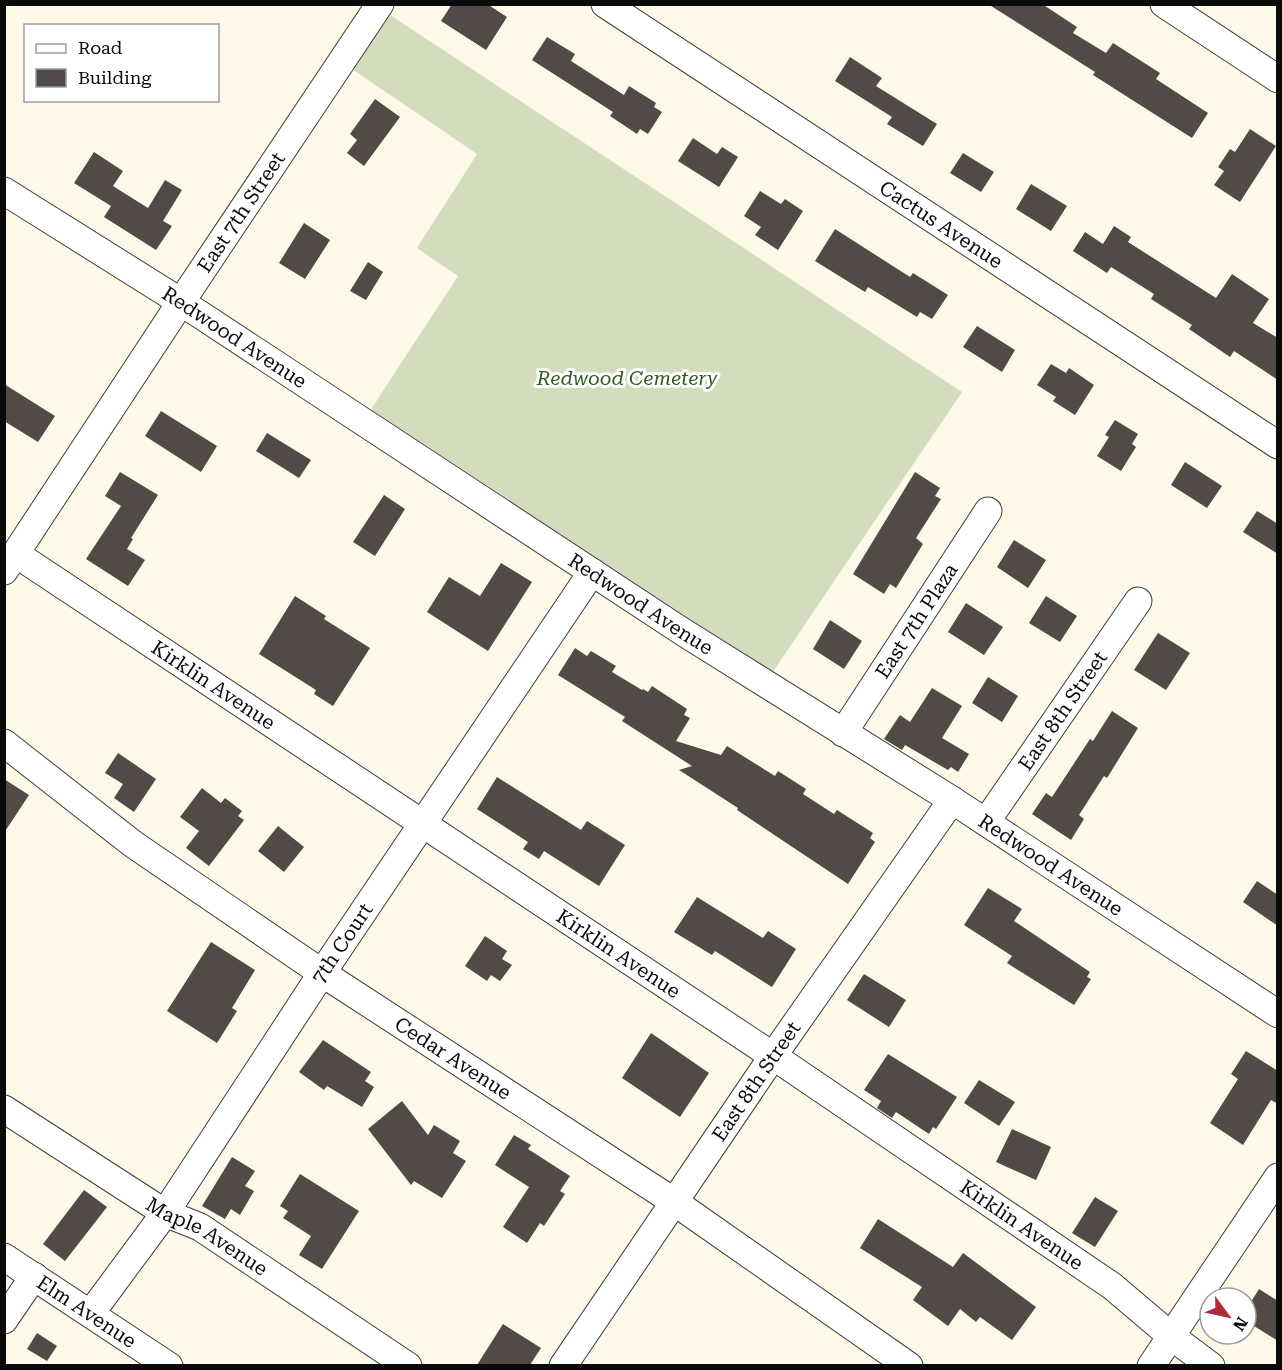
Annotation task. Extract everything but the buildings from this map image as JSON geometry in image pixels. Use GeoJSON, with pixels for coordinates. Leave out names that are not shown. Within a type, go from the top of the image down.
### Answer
{"type":"FeatureCollection","features":[{"type":"Feature","properties":{"kind":"street","name":"East 7th Street"},"geometry":{"type":"LineString","coordinates":[[10,563],[380,4]]}},
{"type":"Feature","properties":{"kind":"street","name":"Cactus Avenue"},"geometry":{"type":"LineString","coordinates":[[605,4],[1278,445]]}},
{"type":"Feature","properties":{"kind":"street"},"geometry":{"type":"LineString","coordinates":[[1164,4],[1278,78]]}},
{"type":"Feature","properties":{"kind":"street","name":"Redwood Avenue"},"geometry":{"type":"LineString","coordinates":[[4,191],[181,302],[592,572],[952,800],[1278,1014]]}},
{"type":"Feature","properties":{"kind":"street","name":"East 7th Plaza"},"geometry":{"type":"LineString","coordinates":[[843,733],[988,511]]}},
{"type":"Feature","properties":{"kind":"street","name":"Kirklin Avenue"},"geometry":{"type":"LineString","coordinates":[[10,563],[423,824],[773,1056],[1112,1286],[1171,1336],[1211,1365]]}},
{"type":"Feature","properties":{"kind":"street","name":"7th Court"},"geometry":{"type":"LineString","coordinates":[[91,1313],[165,1213],[322,973],[592,572]]}},
{"type":"Feature","properties":{"kind":"street","name":"East 8th Street"},"geometry":{"type":"LineString","coordinates":[[986,822],[1138,601]]}},
{"type":"Feature","properties":{"kind":"street","name":"Cedar Avenue"},"geometry":{"type":"LineString","coordinates":[[4,743],[133,844],[322,973],[673,1201],[909,1365]]}},
{"type":"Feature","properties":{"kind":"street","name":"East 8th Street"},"geometry":{"type":"LineString","coordinates":[[563,1365],[673,1201],[952,800]]}},
{"type":"Feature","properties":{"kind":"street","name":"Maple Avenue"},"geometry":{"type":"LineString","coordinates":[[4,1108],[165,1213],[200,1227],[408,1365]]}},
{"type":"Feature","properties":{"kind":"street"},"geometry":{"type":"LineString","coordinates":[[1151,1365],[1278,1177]]}},
{"type":"Feature","properties":{"kind":"street","name":"Elm Avenue"},"geometry":{"type":"LineString","coordinates":[[4,1257],[169,1365]]}},
{"type":"Feature","properties":{"kind":"street"},"geometry":{"type":"LineString","coordinates":[[4,1320],[34,1276]]}},
{"type":"Feature","properties":{"kind":"green space","name":"Redwood Cemetery"},"geometry":{"type":"Polygon","coordinates":[[[390,15],[962,392],[770,676],[368,414],[458,276],[417,248],[477,154],[352,69],[390,15]]]}}]}
